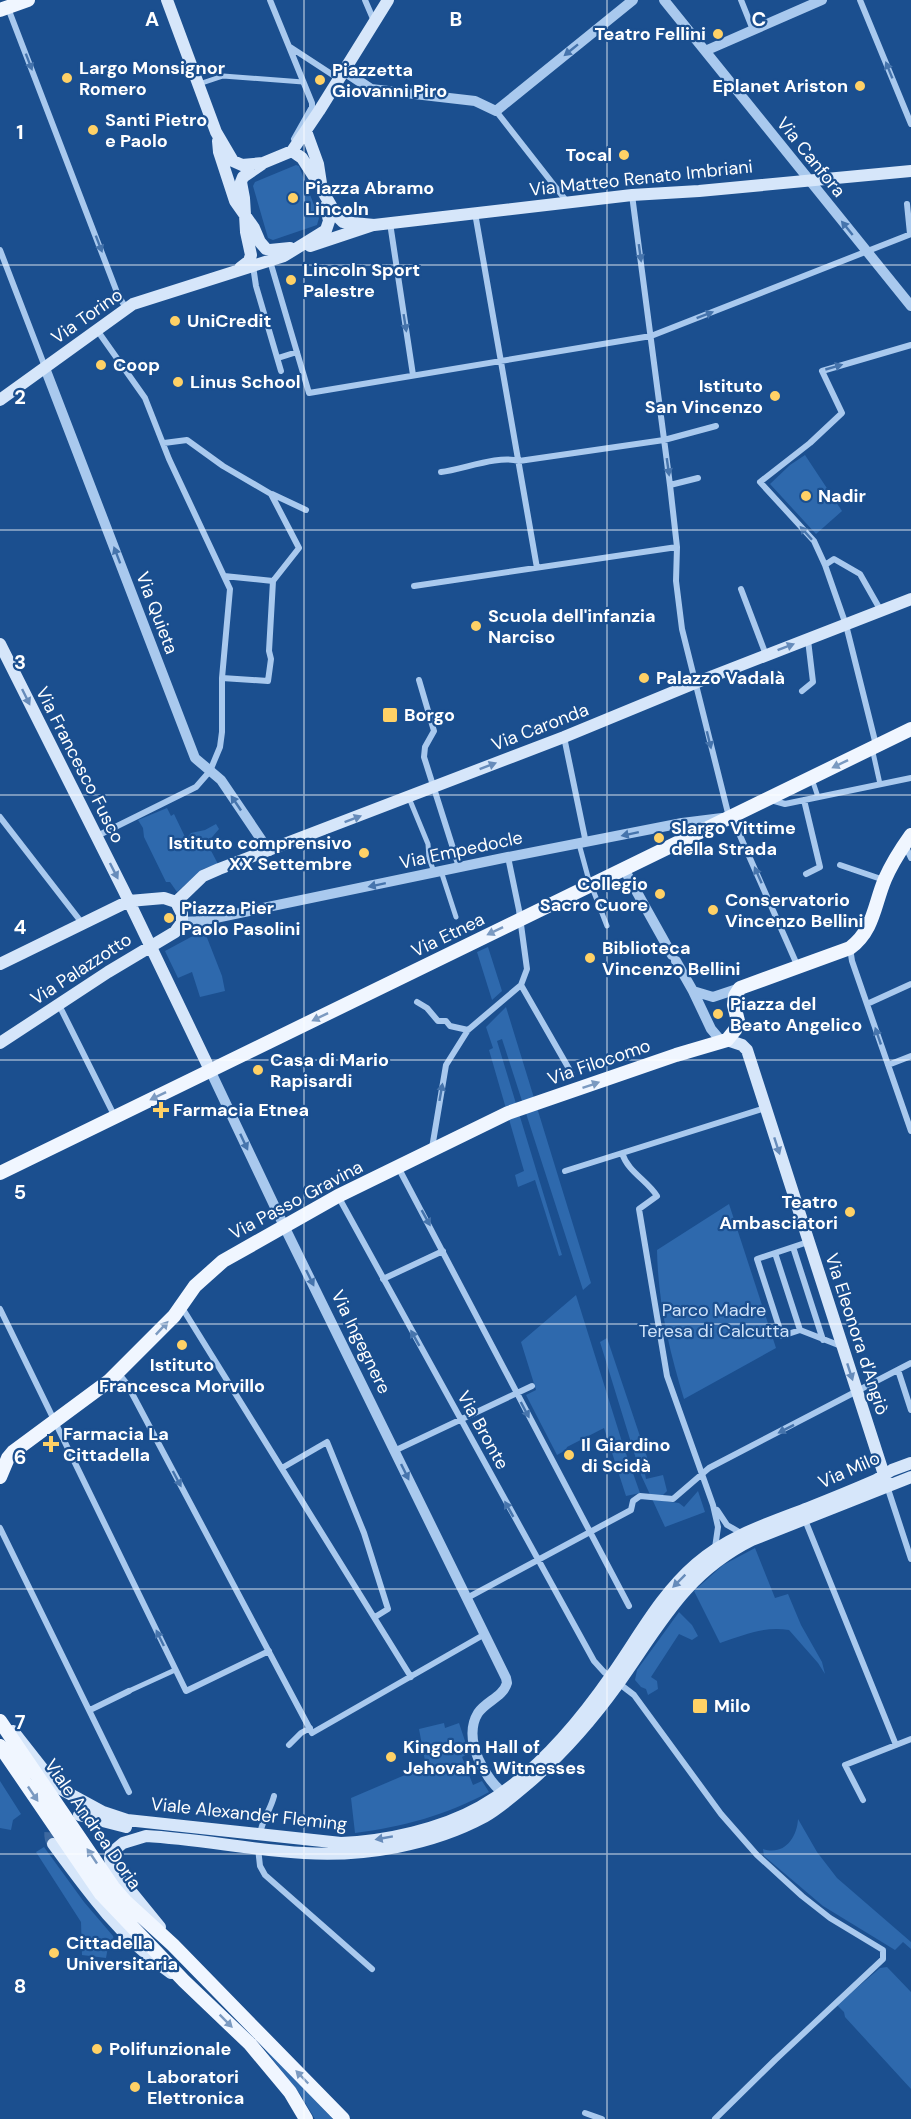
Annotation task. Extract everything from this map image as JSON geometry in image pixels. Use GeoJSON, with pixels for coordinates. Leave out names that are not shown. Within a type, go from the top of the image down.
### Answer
{"type":"FeatureCollection","features":[{"type":"Feature","properties":{"kind":"main road"},"geometry":{"type":"LineString","coordinates":[[4,9],[28,0]]}},
{"type":"Feature","properties":{"kind":"main road"},"geometry":{"type":"LineString","coordinates":[[167,0],[216,132],[230,156],[238,164],[263,164]]}},
{"type":"Feature","properties":{"kind":"main road"},"geometry":{"type":"LineString","coordinates":[[251,263],[241,186],[243,177],[263,164],[290,152],[306,131],[388,0]]}},
{"type":"Feature","properties":{"kind":"main road"},"geometry":{"type":"LineString","coordinates":[[298,247],[322,233],[328,225],[329,217],[318,164],[306,131]]}},
{"type":"Feature","properties":{"kind":"main road"},"geometry":{"type":"LineString","coordinates":[[216,132],[219,152],[235,201],[266,249],[275,251],[314,246],[374,225]]}},
{"type":"Feature","properties":{"kind":"main road"},"geometry":{"type":"LineString","coordinates":[[290,152],[302,158],[337,216],[343,222],[374,225]]}},
{"type":"Feature","properties":{"kind":"main road","name":"Via Matteo Renato Imbriani"},"geometry":{"type":"LineString","coordinates":[[374,225],[632,195],[911,171]]}},
{"type":"Feature","properties":{"kind":"main road","name":"Via Torino"},"geometry":{"type":"LineString","coordinates":[[0,400],[126,308],[251,263],[271,265],[298,247]]}},
{"type":"Feature","properties":{"kind":"main road","name":"Via Caronda"},"geometry":{"type":"LineString","coordinates":[[181,897],[203,876],[564,738],[695,683],[911,599]]}},
{"type":"Feature","properties":{"kind":"main road","name":"Via Francesco Fusco"},"geometry":{"type":"LineString","coordinates":[[0,644],[129,901]]}},
{"type":"Feature","properties":{"kind":"main road","name":"Via Etnea"},"geometry":{"type":"LineString","coordinates":[[0,1173],[911,729]]}},
{"type":"Feature","properties":{"kind":"main road"},"geometry":{"type":"LineString","coordinates":[[725,1041],[735,1030],[738,1021],[734,1005],[735,996],[740,988],[850,948],[861,940],[869,926],[893,861],[908,839]]}},
{"type":"Feature","properties":{"kind":"main road"},"geometry":{"type":"LineString","coordinates":[[0,964],[129,901],[181,897],[182,922]]}},
{"type":"Feature","properties":{"kind":"main road","name":"Via Ingegnere"},"geometry":{"type":"LineString","coordinates":[[129,901],[210,1070]]}},
{"type":"Feature","properties":{"kind":"main road","name":"Via Palazzotto"},"geometry":{"type":"LineString","coordinates":[[0,1043],[151,945],[175,932],[182,922]]}},
{"type":"Feature","properties":{"kind":"main road","name":"Via Eleonora d'Angiò"},"geometry":{"type":"LineString","coordinates":[[725,1041],[742,1046],[747,1050],[885,1480]]}},
{"type":"Feature","properties":{"kind":"main road","name":"Via Filocomo"},"geometry":{"type":"LineString","coordinates":[[431,1149],[535,1103],[675,1055],[725,1041]]}},
{"type":"Feature","properties":{"kind":"main road","name":"Via Passo Gravina"},"geometry":{"type":"LineString","coordinates":[[0,1477],[13,1452],[95,1392],[117,1373],[154,1336],[195,1286],[223,1260],[338,1196],[431,1149]]}},
{"type":"Feature","properties":{"kind":"main road","name":"Via Milo"},"geometry":{"type":"LineString","coordinates":[[803,1515],[885,1480],[911,1463]]}},
{"type":"Feature","properties":{"kind":"main road","name":"Via Milo"},"geometry":{"type":"LineString","coordinates":[[885,1480],[911,1477]]}},
{"type":"Feature","properties":{"kind":"main road","name":"Viale Alexander Fleming"},"geometry":{"type":"LineString","coordinates":[[173,1945],[112,1868],[111,1853],[123,1843],[146,1836],[259,1841],[360,1842],[422,1829],[473,1811],[539,1774],[575,1739],[671,1588],[695,1565],[715,1549],[742,1534],[803,1515]]}},
{"type":"Feature","properties":{"kind":"main road","name":"Viale Alexander Fleming"},"geometry":{"type":"LineString","coordinates":[[612,1678],[677,1599],[710,1565],[734,1549],[803,1515]]}},
{"type":"Feature","properties":{"kind":"main road","name":"Viale Alexander Fleming"},"geometry":{"type":"LineString","coordinates":[[0,1716],[51,1782],[61,1790],[103,1812],[127,1820],[259,1841],[306,1853],[352,1853],[389,1849],[465,1826],[484,1817],[503,1794]]}},
{"type":"Feature","properties":{"kind":"main road","name":"Viale Andrea Doria"},"geometry":{"type":"LineString","coordinates":[[0,1721],[113,1887],[343,2119]]}},
{"type":"Feature","properties":{"kind":"main road","name":"Viale Andrea Doria"},"geometry":{"type":"LineString","coordinates":[[0,1746],[101,1894],[257,2053],[290,2092],[306,2119]]}},
{"type":"Feature","properties":{"kind":"main road"},"geometry":{"type":"LineString","coordinates":[[79,1815],[117,1825],[154,1830],[294,1845],[324,1842]]}},
{"type":"Feature","properties":{"kind":"main road"},"geometry":{"type":"LineString","coordinates":[[53,1845],[101,1909],[159,1964],[184,1981]]}},
{"type":"Feature","properties":{"kind":"street"},"geometry":{"type":"LineString","coordinates":[[270,0],[312,103],[290,152]]}},
{"type":"Feature","properties":{"kind":"street"},"geometry":{"type":"LineString","coordinates":[[365,0],[374,21]]}},
{"type":"Feature","properties":{"kind":"street"},"geometry":{"type":"LineString","coordinates":[[496,111],[633,0]]}},
{"type":"Feature","properties":{"kind":"street","name":"Via Canfora"},"geometry":{"type":"LineString","coordinates":[[664,0],[911,306]]}},
{"type":"Feature","properties":{"kind":"street"},"geometry":{"type":"LineString","coordinates":[[741,0],[753,30]]}},
{"type":"Feature","properties":{"kind":"street"},"geometry":{"type":"LineString","coordinates":[[705,51],[822,0]]}},
{"type":"Feature","properties":{"kind":"street"},"geometry":{"type":"LineString","coordinates":[[860,0],[911,124]]}},
{"type":"Feature","properties":{"kind":"street"},"geometry":{"type":"LineString","coordinates":[[4,9],[114,284],[126,308]]}},
{"type":"Feature","properties":{"kind":"street"},"geometry":{"type":"LineString","coordinates":[[290,46],[341,75],[370,88],[476,101],[496,111],[568,203]]}},
{"type":"Feature","properties":{"kind":"street"},"geometry":{"type":"LineString","coordinates":[[199,84],[223,76],[303,82]]}},
{"type":"Feature","properties":{"kind":"street"},"geometry":{"type":"LineString","coordinates":[[632,195],[670,485],[677,547],[676,581],[682,628],[729,817],[734,822],[799,967]]}},
{"type":"Feature","properties":{"kind":"street"},"geometry":{"type":"LineString","coordinates":[[271,265],[309,393],[651,336],[910,234],[907,204]]}},
{"type":"Feature","properties":{"kind":"street"},"geometry":{"type":"LineString","coordinates":[[475,213],[537,568]]}},
{"type":"Feature","properties":{"kind":"street"},"geometry":{"type":"LineString","coordinates":[[390,223],[413,375]]}},
{"type":"Feature","properties":{"kind":"street"},"geometry":{"type":"LineString","coordinates":[[0,250],[45,368]]}},
{"type":"Feature","properties":{"kind":"street"},"geometry":{"type":"LineString","coordinates":[[251,263],[281,371]]}},
{"type":"Feature","properties":{"kind":"street"},"geometry":{"type":"LineString","coordinates":[[96,836],[196,787],[210,771],[220,747],[222,732],[222,678],[230,589],[169,459],[145,398],[97,330]]}},
{"type":"Feature","properties":{"kind":"street"},"geometry":{"type":"LineString","coordinates":[[880,784],[874,747],[846,625],[825,565],[814,541],[760,482],[810,443],[842,413],[822,371],[911,345]]}},
{"type":"Feature","properties":{"kind":"street"},"geometry":{"type":"LineString","coordinates":[[278,358],[297,352]]}},
{"type":"Feature","properties":{"kind":"street","name":"Via Quieta"},"geometry":{"type":"LineString","coordinates":[[45,368],[195,758],[221,780],[268,851]]}},
{"type":"Feature","properties":{"kind":"street"},"geometry":{"type":"LineString","coordinates":[[441,472],[461,470],[509,458],[519,461],[664,440],[716,426]]}},
{"type":"Feature","properties":{"kind":"street"},"geometry":{"type":"LineString","coordinates":[[164,443],[187,440],[223,466],[306,510]]}},
{"type":"Feature","properties":{"kind":"street"},"geometry":{"type":"LineString","coordinates":[[670,485],[698,478]]}},
{"type":"Feature","properties":{"kind":"street"},"geometry":{"type":"LineString","coordinates":[[222,678],[268,681],[271,659],[269,651],[273,581],[299,548],[272,494]]}},
{"type":"Feature","properties":{"kind":"street"},"geometry":{"type":"LineString","coordinates":[[414,586],[677,547]]}},
{"type":"Feature","properties":{"kind":"street"},"geometry":{"type":"LineString","coordinates":[[825,565],[834,559],[860,574],[881,612]]}},
{"type":"Feature","properties":{"kind":"street"},"geometry":{"type":"LineString","coordinates":[[224,576],[273,581]]}},
{"type":"Feature","properties":{"kind":"street"},"geometry":{"type":"LineString","coordinates":[[741,589],[766,655]]}},
{"type":"Feature","properties":{"kind":"street"},"geometry":{"type":"LineString","coordinates":[[802,691],[813,682],[808,639]]}},
{"type":"Feature","properties":{"kind":"street"},"geometry":{"type":"LineString","coordinates":[[419,680],[434,729],[424,754],[459,867]]}},
{"type":"Feature","properties":{"kind":"street"},"geometry":{"type":"LineString","coordinates":[[564,738],[591,885],[607,926]]}},
{"type":"Feature","properties":{"kind":"street"},"geometry":{"type":"LineString","coordinates":[[811,777],[818,797]]}},
{"type":"Feature","properties":{"kind":"street"},"geometry":{"type":"LineString","coordinates":[[767,798],[785,804],[911,778]]}},
{"type":"Feature","properties":{"kind":"street"},"geometry":{"type":"LineString","coordinates":[[409,797],[428,844],[429,858],[456,917]]}},
{"type":"Feature","properties":{"kind":"street"},"geometry":{"type":"LineString","coordinates":[[804,800],[820,867],[806,874]]}},
{"type":"Feature","properties":{"kind":"street"},"geometry":{"type":"LineString","coordinates":[[0,817],[82,923]]}},
{"type":"Feature","properties":{"kind":"street","name":"Via Empedocle"},"geometry":{"type":"LineString","coordinates":[[182,922],[201,921],[682,823],[729,817]]}},
{"type":"Feature","properties":{"kind":"street"},"geometry":{"type":"LineString","coordinates":[[908,839],[911,858]]}},
{"type":"Feature","properties":{"kind":"street"},"geometry":{"type":"LineString","coordinates":[[431,1149],[446,1065],[468,1030],[521,985],[527,969],[508,857]]}},
{"type":"Feature","properties":{"kind":"street"},"geometry":{"type":"LineString","coordinates":[[840,865],[885,880]]}},
{"type":"Feature","properties":{"kind":"street"},"geometry":{"type":"LineString","coordinates":[[624,869],[693,991],[711,1029],[725,1041]]}},
{"type":"Feature","properties":{"kind":"street"},"geometry":{"type":"LineString","coordinates":[[850,948],[852,961],[911,1131]]}},
{"type":"Feature","properties":{"kind":"street"},"geometry":{"type":"LineString","coordinates":[[867,1004],[911,984]]}},
{"type":"Feature","properties":{"kind":"street"},"geometry":{"type":"LineString","coordinates":[[521,985],[572,1074]]}},
{"type":"Feature","properties":{"kind":"street"},"geometry":{"type":"LineString","coordinates":[[693,991],[713,997],[740,988]]}},
{"type":"Feature","properties":{"kind":"street"},"geometry":{"type":"LineString","coordinates":[[417,1002],[427,1008],[438,1021],[446,1021],[450,1026],[468,1030]]}},
{"type":"Feature","properties":{"kind":"street"},"geometry":{"type":"LineString","coordinates":[[59,1005],[115,1117]]}},
{"type":"Feature","properties":{"kind":"street"},"geometry":{"type":"LineString","coordinates":[[888,1065],[911,1056]]}},
{"type":"Feature","properties":{"kind":"street","name":"Via Ingegnere"},"geometry":{"type":"LineString","coordinates":[[210,1070],[507,1683],[504,1690],[478,1713],[474,1728],[474,1744],[483,1768],[503,1794]]}},
{"type":"Feature","properties":{"kind":"street"},"geometry":{"type":"LineString","coordinates":[[565,1172],[765,1108]]}},
{"type":"Feature","properties":{"kind":"street"},"geometry":{"type":"LineString","coordinates":[[622,1153],[632,1171],[657,1196],[639,1209],[655,1307],[667,1376],[713,1504],[718,1527],[715,1549]]}},
{"type":"Feature","properties":{"kind":"street"},"geometry":{"type":"LineString","coordinates":[[398,1167],[629,1606]]}},
{"type":"Feature","properties":{"kind":"street","name":"Via Bronte"},"geometry":{"type":"LineString","coordinates":[[338,1196],[594,1661],[634,1695],[721,1814],[757,1855],[830,1918],[883,1950],[883,1959],[715,2119]]}},
{"type":"Feature","properties":{"kind":"street"},"geometry":{"type":"LineString","coordinates":[[808,1242],[757,1259],[771,1303],[782,1336],[800,1330],[842,1346]]}},
{"type":"Feature","properties":{"kind":"street"},"geometry":{"type":"LineString","coordinates":[[793,1247],[823,1340]]}},
{"type":"Feature","properties":{"kind":"street"},"geometry":{"type":"LineString","coordinates":[[382,1279],[443,1251]]}},
{"type":"Feature","properties":{"kind":"street"},"geometry":{"type":"LineString","coordinates":[[775,1253],[800,1330]]}},
{"type":"Feature","properties":{"kind":"street"},"geometry":{"type":"LineString","coordinates":[[180,1305],[411,1677]]}},
{"type":"Feature","properties":{"kind":"street"},"geometry":{"type":"LineString","coordinates":[[0,1309],[186,1691],[269,1651]]}},
{"type":"Feature","properties":{"kind":"street"},"geometry":{"type":"LineString","coordinates":[[467,1598],[631,1510],[633,1501],[640,1496],[673,1499],[703,1473],[911,1363]]}},
{"type":"Feature","properties":{"kind":"street"},"geometry":{"type":"LineString","coordinates":[[898,1370],[911,1410]]}},
{"type":"Feature","properties":{"kind":"street"},"geometry":{"type":"LineString","coordinates":[[117,1373],[126,1384],[311,1730]]}},
{"type":"Feature","properties":{"kind":"street"},"geometry":{"type":"LineString","coordinates":[[394,1451],[532,1386]]}},
{"type":"Feature","properties":{"kind":"street"},"geometry":{"type":"LineString","coordinates":[[282,1468],[327,1442],[360,1523],[388,1609],[375,1617]]}},
{"type":"Feature","properties":{"kind":"street","name":"Via Eleonora d'Angiò"},"geometry":{"type":"LineString","coordinates":[[885,1480],[911,1559]]}},
{"type":"Feature","properties":{"kind":"street"},"geometry":{"type":"LineString","coordinates":[[713,1504],[727,1526],[742,1534]]}},
{"type":"Feature","properties":{"kind":"street"},"geometry":{"type":"LineString","coordinates":[[803,1515],[896,1745]]}},
{"type":"Feature","properties":{"kind":"street"},"geometry":{"type":"LineString","coordinates":[[0,1528],[129,1792]]}},
{"type":"Feature","properties":{"kind":"street"},"geometry":{"type":"LineString","coordinates":[[289,1745],[301,1733],[311,1730],[411,1677],[485,1634]]}},
{"type":"Feature","properties":{"kind":"street"},"geometry":{"type":"LineString","coordinates":[[90,1710],[175,1670]]}},
{"type":"Feature","properties":{"kind":"street"},"geometry":{"type":"LineString","coordinates":[[863,1800],[845,1765],[911,1739]]}},
{"type":"Feature","properties":{"kind":"street"},"geometry":{"type":"LineString","coordinates":[[274,1796],[271,1807],[262,1821],[259,1841],[260,1866],[265,1875],[372,1969]]}},
{"type":"Feature","properties":{"kind":"street"},"geometry":{"type":"LineString","coordinates":[[585,2113],[602,2119]]}},
{"type":"Feature","properties":{"kind":"green space"},"geometry":{"type":"Polygon","coordinates":[[[296,165],[299,166],[319,218],[317,225],[273,240],[268,238],[253,186],[255,182],[296,165]]]}},
{"type":"Feature","properties":{"kind":"green space","name":"Nadir"},"geometry":{"type":"Polygon","coordinates":[[[805,455],[842,511],[816,534],[770,484],[790,465],[805,455]]]}},
{"type":"Feature","properties":{"kind":"green space"},"geometry":{"type":"Polygon","coordinates":[[[167,808],[171,816],[174,814],[186,839],[191,833],[205,830],[216,824],[219,829],[207,843],[218,864],[203,869],[177,892],[170,882],[166,882],[138,820],[167,808]]]}},
{"type":"Feature","properties":{"kind":"green space"},"geometry":{"type":"Polygon","coordinates":[[[204,930],[222,976],[225,991],[200,997],[192,972],[178,978],[165,951],[204,930]]]}},
{"type":"Feature","properties":{"kind":"green space"},"geometry":{"type":"Polygon","coordinates":[[[488,947],[502,991],[492,1000],[477,952],[488,947]]]}},
{"type":"Feature","properties":{"kind":"green space"},"geometry":{"type":"Polygon","coordinates":[[[506,1007],[591,1283],[583,1290],[502,1039],[497,1041],[562,1255],[559,1256],[535,1180],[518,1187],[515,1175],[524,1171],[489,1050],[493,1048],[486,1027],[506,1007]]]}},
{"type":"Feature","properties":{"kind":"green space","name":"Parco Madre Teresa di Calcutta"},"geometry":{"type":"Polygon","coordinates":[[[729,1204],[776,1348],[684,1399],[665,1326],[657,1250],[729,1204]]]}},
{"type":"Feature","properties":{"kind":"green space"},"geometry":{"type":"Polygon","coordinates":[[[576,1295],[640,1493],[626,1496],[604,1428],[567,1447],[557,1455],[526,1395],[536,1390],[521,1342],[576,1295]]]}},
{"type":"Feature","properties":{"kind":"green space"},"geometry":{"type":"Polygon","coordinates":[[[607,1338],[652,1472],[645,1474],[646,1479],[663,1475],[667,1491],[663,1495],[664,1501],[679,1503],[684,1507],[698,1491],[705,1512],[665,1527],[641,1475],[600,1342],[607,1338]]]}},
{"type":"Feature","properties":{"kind":"green space"},"geometry":{"type":"Polygon","coordinates":[[[755,1548],[775,1598],[788,1594],[801,1625],[822,1662],[825,1674],[789,1630],[763,1630],[720,1643],[694,1591],[723,1565],[755,1548]]]}},
{"type":"Feature","properties":{"kind":"green space"},"geometry":{"type":"Polygon","coordinates":[[[679,1612],[692,1625],[698,1636],[692,1640],[679,1634],[651,1677],[657,1681],[658,1689],[648,1695],[646,1689],[635,1680],[637,1670],[679,1612]]]}},
{"type":"Feature","properties":{"kind":"green space"},"geometry":{"type":"Polygon","coordinates":[[[444,1723],[445,1728],[459,1723],[469,1753],[462,1757],[473,1785],[482,1781],[489,1792],[424,1819],[355,1833],[351,1798],[426,1766],[419,1729],[444,1723]]]}},
{"type":"Feature","properties":{"kind":"green space"},"geometry":{"type":"Polygon","coordinates":[[[0,1781],[21,1814],[13,1820],[11,1830],[0,1828],[0,1781]]]}},
{"type":"Feature","properties":{"kind":"green space"},"geometry":{"type":"Polygon","coordinates":[[[798,1819],[817,1852],[837,1878],[911,1942],[911,1949],[903,1942],[895,1950],[823,1906],[764,1856],[763,1849],[777,1850],[788,1844],[795,1833],[798,1819]]]}},
{"type":"Feature","properties":{"kind":"green space"},"geometry":{"type":"Polygon","coordinates":[[[44,1847],[84,1902],[113,1936],[114,1940],[108,1947],[106,1958],[82,1955],[81,1922],[36,1852],[44,1847]]]}},
{"type":"Feature","properties":{"kind":"green space"},"geometry":{"type":"Polygon","coordinates":[[[887,1967],[911,1992],[911,2089],[845,2017],[844,2012],[837,2005],[880,1968],[887,1967]]]}},
{"type":"Feature","properties":{"kind":"green space"},"geometry":{"type":"Polygon","coordinates":[[[259,2042],[333,2119],[315,2119],[300,2094],[259,2042]]]}},
{"type":"Feature","properties":{"kind":"tunnel"},"geometry":{"type":"LineString","coordinates":[[53,1844],[51,1830],[58,1818]]}},
{"type":"Feature","properties":{"kind":"place","name":"Teatro Fellini"},"geometry":{"type":"Point","coordinates":[718,34]}},
{"type":"Feature","properties":{"kind":"place","name":"Largo Monsignor Romero"},"geometry":{"type":"Point","coordinates":[67,78]}},
{"type":"Feature","properties":{"kind":"place","name":"Piazzetta Giovanni Piro"},"geometry":{"type":"Point","coordinates":[320,80]}},
{"type":"Feature","properties":{"kind":"place","name":"Eplanet Ariston"},"geometry":{"type":"Point","coordinates":[860,86]}},
{"type":"Feature","properties":{"kind":"place","name":"Santi Pietro e Paolo"},"geometry":{"type":"Point","coordinates":[93,130]}},
{"type":"Feature","properties":{"kind":"place","name":"Tocal"},"geometry":{"type":"Point","coordinates":[624,155]}},
{"type":"Feature","properties":{"kind":"place","name":"Piazza Abramo Lincoln"},"geometry":{"type":"Point","coordinates":[293,198]}},
{"type":"Feature","properties":{"kind":"place","name":"Lincoln Sport Palestre"},"geometry":{"type":"Point","coordinates":[291,280]}},
{"type":"Feature","properties":{"kind":"place","name":"UniCredit"},"geometry":{"type":"Point","coordinates":[175,321]}},
{"type":"Feature","properties":{"kind":"place","name":"Coop"},"geometry":{"type":"Point","coordinates":[101,365]}},
{"type":"Feature","properties":{"kind":"place","name":"Linus School"},"geometry":{"type":"Point","coordinates":[178,382]}},
{"type":"Feature","properties":{"kind":"place","name":"Istituto San Vincenzo"},"geometry":{"type":"Point","coordinates":[775,396]}},
{"type":"Feature","properties":{"kind":"place","name":"Nadir"},"geometry":{"type":"Point","coordinates":[806,496]}},
{"type":"Feature","properties":{"kind":"place","name":"Scuola dell'infanzia Narciso"},"geometry":{"type":"Point","coordinates":[476,626]}},
{"type":"Feature","properties":{"kind":"place","name":"Palazzo Vadalà"},"geometry":{"type":"Point","coordinates":[644,678]}},
{"type":"Feature","properties":{"kind":"place","name":"Borgo"},"geometry":{"type":"Point","coordinates":[390,715]}},
{"type":"Feature","properties":{"kind":"place","name":"Slargo Vittime della Strada"},"geometry":{"type":"Point","coordinates":[659,838]}},
{"type":"Feature","properties":{"kind":"place","name":"Istituto comprensivo XX Settembre"},"geometry":{"type":"Point","coordinates":[364,853]}},
{"type":"Feature","properties":{"kind":"place","name":"Collegio Sacro Cuore"},"geometry":{"type":"Point","coordinates":[660,894]}},
{"type":"Feature","properties":{"kind":"place","name":"Conservatorio Vincenzo Bellini"},"geometry":{"type":"Point","coordinates":[713,910]}},
{"type":"Feature","properties":{"kind":"place","name":"Piazza Pier Paolo Pasolini"},"geometry":{"type":"Point","coordinates":[169,918]}},
{"type":"Feature","properties":{"kind":"place","name":"Biblioteca Vincenzo Bellini"},"geometry":{"type":"Point","coordinates":[590,958]}},
{"type":"Feature","properties":{"kind":"place","name":"Piazza del Beato Angelico"},"geometry":{"type":"Point","coordinates":[718,1014]}},
{"type":"Feature","properties":{"kind":"place","name":"Casa di Mario Rapisardi"},"geometry":{"type":"Point","coordinates":[258,1070]}},
{"type":"Feature","properties":{"kind":"place","name":"Farmacia Etnea"},"geometry":{"type":"Point","coordinates":[161,1110]}},
{"type":"Feature","properties":{"kind":"place","name":"Teatro Ambasciatori"},"geometry":{"type":"Point","coordinates":[850,1212]}},
{"type":"Feature","properties":{"kind":"place","name":"Istituto Francesca Morvillo"},"geometry":{"type":"Point","coordinates":[182,1345]}},
{"type":"Feature","properties":{"kind":"place","name":"Farmacia La Cittadella"},"geometry":{"type":"Point","coordinates":[51,1444]}},
{"type":"Feature","properties":{"kind":"place","name":"Il Giardino di Scidà"},"geometry":{"type":"Point","coordinates":[569,1455]}},
{"type":"Feature","properties":{"kind":"place","name":"Milo"},"geometry":{"type":"Point","coordinates":[700,1706]}},
{"type":"Feature","properties":{"kind":"place","name":"Kingdom Hall of Jehovah's Witnesses"},"geometry":{"type":"Point","coordinates":[391,1757]}},
{"type":"Feature","properties":{"kind":"place","name":"Cittadella Universitaria"},"geometry":{"type":"Point","coordinates":[54,1953]}},
{"type":"Feature","properties":{"kind":"place","name":"Polifunzionale"},"geometry":{"type":"Point","coordinates":[97,2049]}},
{"type":"Feature","properties":{"kind":"place","name":"Laboratori Elettronica"},"geometry":{"type":"Point","coordinates":[135,2087]}}]}
